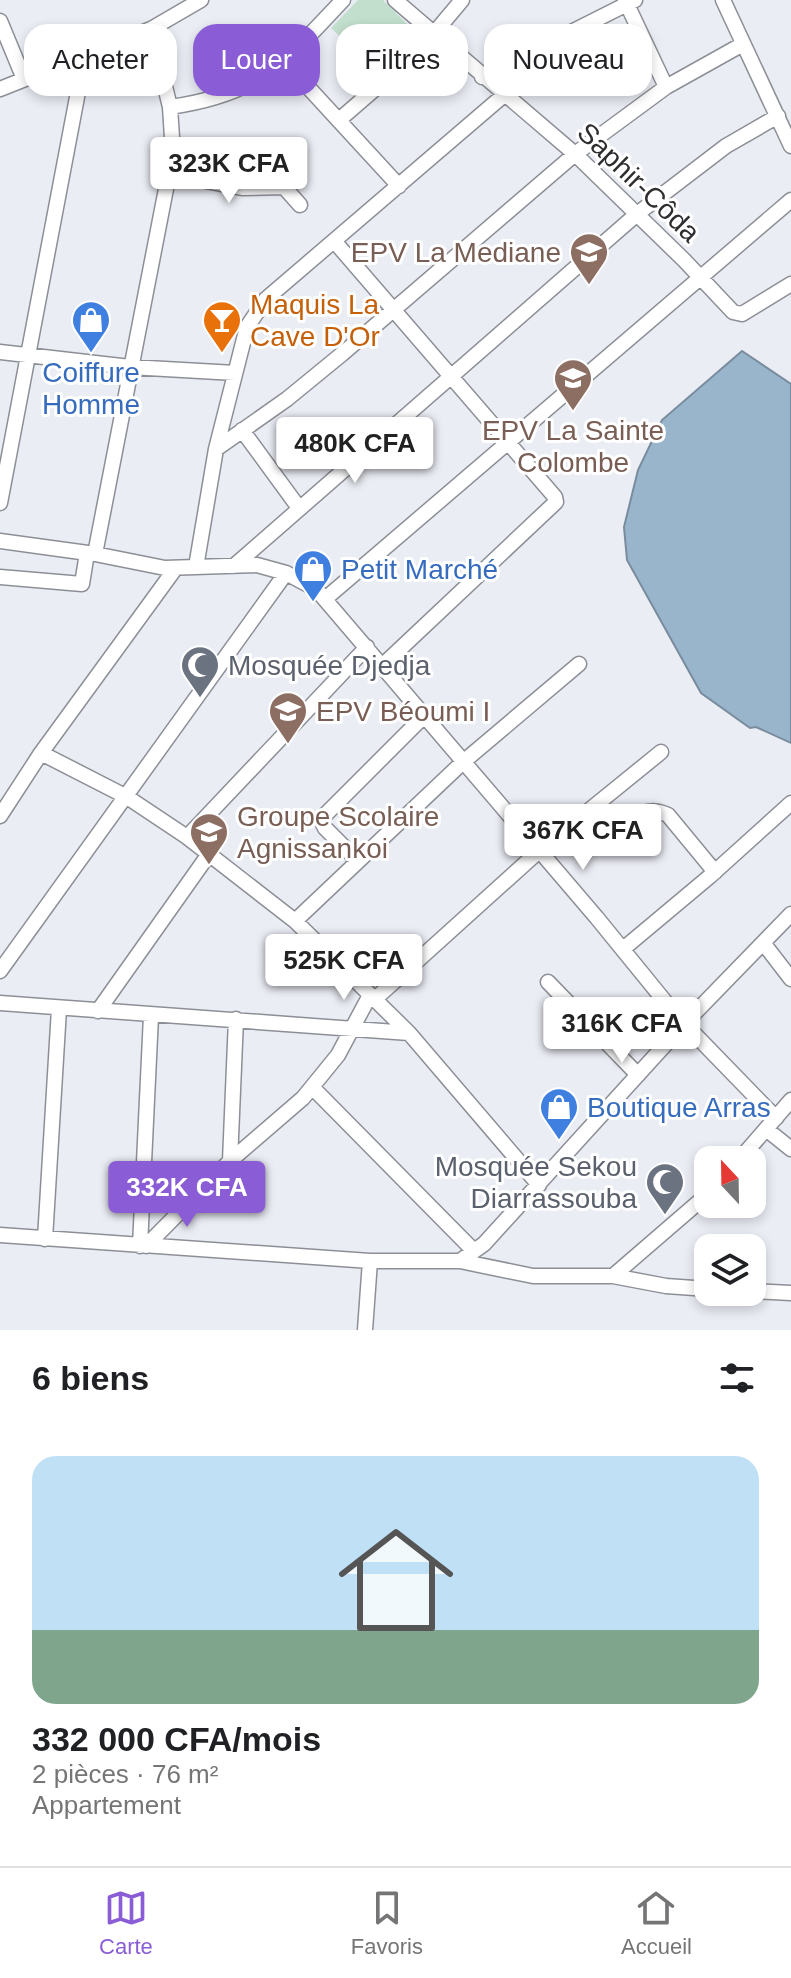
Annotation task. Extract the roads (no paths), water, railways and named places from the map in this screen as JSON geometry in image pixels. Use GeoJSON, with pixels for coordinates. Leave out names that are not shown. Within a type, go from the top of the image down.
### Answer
{"type":"FeatureCollection","features":[{"type":"Feature","properties":{"kind":"street"},"geometry":{"type":"LineString","coordinates":[[160,24],[201,0]]}},
{"type":"Feature","properties":{"kind":"street"},"geometry":{"type":"LineString","coordinates":[[320,24],[343,0]]}},
{"type":"Feature","properties":{"kind":"street","name":"Saphir-Côda"},"geometry":{"type":"LineString","coordinates":[[395,0],[422,24]]}},
{"type":"Feature","properties":{"kind":"street"},"geometry":{"type":"LineString","coordinates":[[443,24],[462,0]]}},
{"type":"Feature","properties":{"kind":"street"},"geometry":{"type":"LineString","coordinates":[[723,0],[791,146]]}},
{"type":"Feature","properties":{"kind":"street"},"geometry":{"type":"LineString","coordinates":[[482,77],[629,1],[666,87]]}},
{"type":"Feature","properties":{"kind":"street"},"geometry":{"type":"LineString","coordinates":[[0,21],[24,79],[0,89]]}},
{"type":"Feature","properties":{"kind":"street"},"geometry":{"type":"LineString","coordinates":[[216,449],[287,399],[575,154],[666,87],[743,44]]}},
{"type":"Feature","properties":{"kind":"street","name":"Saphir-Côda"},"geometry":{"type":"LineString","coordinates":[[468,64],[482,77]]}},
{"type":"Feature","properties":{"kind":"street"},"geometry":{"type":"LineString","coordinates":[[0,503],[77,96]]}},
{"type":"Feature","properties":{"kind":"street"},"geometry":{"type":"LineString","coordinates":[[0,577],[82,584],[91,554],[169,177],[174,136],[167,96]]}},
{"type":"Feature","properties":{"kind":"street"},"geometry":{"type":"LineString","coordinates":[[170,107],[222,96]]}},
{"type":"Feature","properties":{"kind":"street"},"geometry":{"type":"LineString","coordinates":[[317,96],[399,186]]}},
{"type":"Feature","properties":{"kind":"street"},"geometry":{"type":"LineString","coordinates":[[339,120],[366,96]]}},
{"type":"Feature","properties":{"kind":"street"},"geometry":{"type":"LineString","coordinates":[[196,567],[216,449],[247,327],[254,314],[266,299],[503,96]]}},
{"type":"Feature","properties":{"kind":"street","name":"Saphir-Côda"},"geometry":{"type":"LineString","coordinates":[[505,96],[575,154],[733,312],[742,314],[791,284]]}},
{"type":"Feature","properties":{"kind":"street"},"geometry":{"type":"LineString","coordinates":[[234,566],[637,214],[726,146],[778,116]]}},
{"type":"Feature","properties":{"kind":"street"},"geometry":{"type":"LineString","coordinates":[[169,177],[242,188],[284,187],[300,205]]}},
{"type":"Feature","properties":{"kind":"street"},"geometry":{"type":"LineString","coordinates":[[325,599],[791,200]]}},
{"type":"Feature","properties":{"kind":"street"},"geometry":{"type":"LineString","coordinates":[[335,242],[508,441],[556,502],[383,665]]}},
{"type":"Feature","properties":{"kind":"street"},"geometry":{"type":"LineString","coordinates":[[0,352],[130,367],[235,373]]}},
{"type":"Feature","properties":{"kind":"street"},"geometry":{"type":"LineString","coordinates":[[242,430],[299,508]]}},
{"type":"Feature","properties":{"kind":"street"},"geometry":{"type":"LineString","coordinates":[[0,541],[175,569],[257,565],[286,573],[316,589],[791,1149]]}},
{"type":"Feature","properties":{"kind":"street"},"geometry":{"type":"LineString","coordinates":[[0,816],[41,753],[175,569]]}},
{"type":"Feature","properties":{"kind":"street"},"geometry":{"type":"LineString","coordinates":[[0,971],[286,573]]}},
{"type":"Feature","properties":{"kind":"street"},"geometry":{"type":"LineString","coordinates":[[187,837],[367,647]]}},
{"type":"Feature","properties":{"kind":"street"},"geometry":{"type":"LineString","coordinates":[[295,921],[463,762],[579,664]]}},
{"type":"Feature","properties":{"kind":"street"},"geometry":{"type":"LineString","coordinates":[[358,861],[325,828],[323,817],[424,716]]}},
{"type":"Feature","properties":{"kind":"street"},"geometry":{"type":"LineString","coordinates":[[143,1246],[230,1161],[303,1098],[338,1055],[349,1030],[373,997],[539,851],[661,752]]}},
{"type":"Feature","properties":{"kind":"street"},"geometry":{"type":"LineString","coordinates":[[41,753],[127,797],[187,837],[295,921],[409,1033],[539,1185]]}},
{"type":"Feature","properties":{"kind":"street"},"geometry":{"type":"LineString","coordinates":[[623,949],[791,803]]}},
{"type":"Feature","properties":{"kind":"street"},"geometry":{"type":"LineString","coordinates":[[636,816],[645,811],[668,815],[715,872]]}},
{"type":"Feature","properties":{"kind":"street"},"geometry":{"type":"LineString","coordinates":[[98,1011],[209,854]]}},
{"type":"Feature","properties":{"kind":"street"},"geometry":{"type":"LineString","coordinates":[[460,1261],[484,1244],[684,1024],[791,914]]}},
{"type":"Feature","properties":{"kind":"street"},"geometry":{"type":"LineString","coordinates":[[764,944],[791,979]]}},
{"type":"Feature","properties":{"kind":"street"},"geometry":{"type":"LineString","coordinates":[[548,982],[638,1075]]}},
{"type":"Feature","properties":{"kind":"street"},"geometry":{"type":"LineString","coordinates":[[0,1003],[409,1033]]}},
{"type":"Feature","properties":{"kind":"street"},"geometry":{"type":"LineString","coordinates":[[45,1239],[59,1009]]}},
{"type":"Feature","properties":{"kind":"street"},"geometry":{"type":"LineString","coordinates":[[143,1246],[151,1016]]}},
{"type":"Feature","properties":{"kind":"street"},"geometry":{"type":"LineString","coordinates":[[230,1161],[236,1019]]}},
{"type":"Feature","properties":{"kind":"street"},"geometry":{"type":"LineString","coordinates":[[312,1087],[474,1251]]}},
{"type":"Feature","properties":{"kind":"street"},"geometry":{"type":"LineString","coordinates":[[751,1146],[791,1100]]}},
{"type":"Feature","properties":{"kind":"street"},"geometry":{"type":"LineString","coordinates":[[613,1276],[694,1206]]}},
{"type":"Feature","properties":{"kind":"street"},"geometry":{"type":"LineString","coordinates":[[0,1235],[370,1261],[460,1261],[533,1276],[613,1276],[694,1288]]}},
{"type":"Feature","properties":{"kind":"street"},"geometry":{"type":"LineString","coordinates":[[365,1330],[370,1261]]}},
{"type":"Feature","properties":{"kind":"street"},"geometry":{"type":"LineString","coordinates":[[766,1292],[791,1293]]}},
{"type":"Feature","properties":{"kind":"water"},"geometry":{"type":"Polygon","coordinates":[[[742,351],[791,384],[791,743],[756,727],[750,728],[701,693],[627,560],[624,527],[638,470],[662,420],[742,351]]]}},
{"type":"Feature","properties":{"kind":"place","name":"EPV La Mediane"},"geometry":{"type":"Point","coordinates":[589,286]}},
{"type":"Feature","properties":{"kind":"place","name":"Coiffure Homme"},"geometry":{"type":"Point","coordinates":[91,354]}},
{"type":"Feature","properties":{"kind":"place","name":"Maquis La Cave D'Or"},"geometry":{"type":"Point","coordinates":[222,354]}},
{"type":"Feature","properties":{"kind":"place","name":"EPV La Sainte Colombe"},"geometry":{"type":"Point","coordinates":[573,412]}},
{"type":"Feature","properties":{"kind":"place","name":"Petit Marché"},"geometry":{"type":"Point","coordinates":[313,603]}},
{"type":"Feature","properties":{"kind":"place","name":"Mosquée Djedja"},"geometry":{"type":"Point","coordinates":[200,699]}},
{"type":"Feature","properties":{"kind":"place","name":"EPV Béoumi I"},"geometry":{"type":"Point","coordinates":[288,745]}},
{"type":"Feature","properties":{"kind":"place","name":"Groupe Scolaire Agnissankoi"},"geometry":{"type":"Point","coordinates":[209,866]}},
{"type":"Feature","properties":{"kind":"place","name":"Boutique Arras"},"geometry":{"type":"Point","coordinates":[559,1141]}},
{"type":"Feature","properties":{"kind":"place","name":"Mosquée Sekou Diarrassouba"},"geometry":{"type":"Point","coordinates":[665,1216]}}]}
